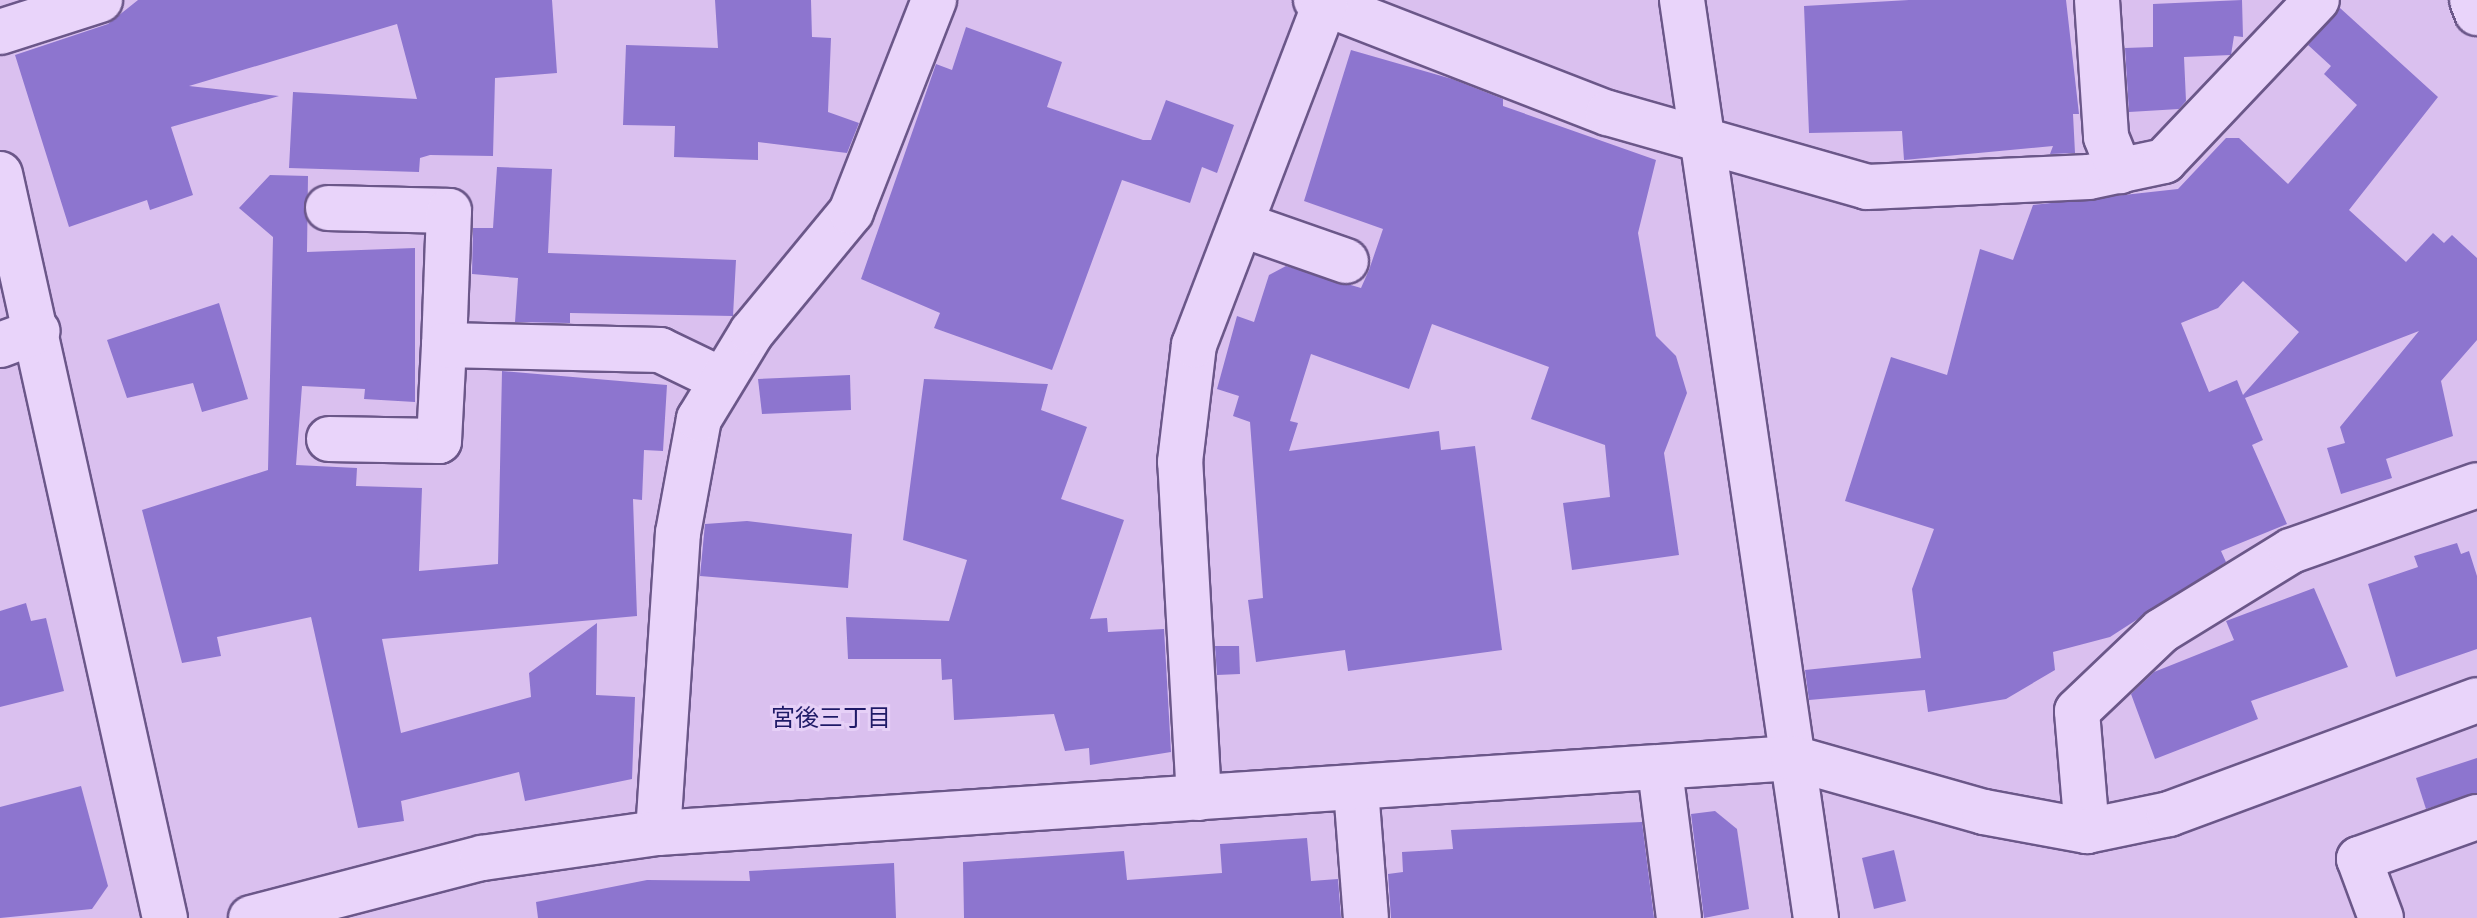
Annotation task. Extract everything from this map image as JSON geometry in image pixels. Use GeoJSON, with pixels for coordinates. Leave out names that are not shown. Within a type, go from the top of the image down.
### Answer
{"type":"FeatureCollection","features":[{"type":"Feature","properties":{"kind":"street"},"geometry":{"type":"LineString","coordinates":[[0,32],[100,0]]}},
{"type":"Feature","properties":{"kind":"street"},"geometry":{"type":"LineString","coordinates":[[658,833],[678,533],[699,419],[720,379],[851,212],[934,0]]}},
{"type":"Feature","properties":{"kind":"street"},"geometry":{"type":"LineString","coordinates":[[1682,0],[1816,918]]}},
{"type":"Feature","properties":{"kind":"street"},"geometry":{"type":"LineString","coordinates":[[2097,0],[2106,137],[2120,171]]}},
{"type":"Feature","properties":{"kind":"street"},"geometry":{"type":"LineString","coordinates":[[1199,798],[1180,462],[1194,345],[1243,225],[1321,2],[1701,143],[1867,187],[2120,171],[2164,161],[2194,137],[2317,0]]}},
{"type":"Feature","properties":{"kind":"street"},"geometry":{"type":"LineString","coordinates":[[2472,0],[2477,13]]}},
{"type":"Feature","properties":{"kind":"street"},"geometry":{"type":"LineString","coordinates":[[0,174],[19,338],[165,918]]}},
{"type":"Feature","properties":{"kind":"street"},"geometry":{"type":"LineString","coordinates":[[328,208],[449,211],[439,441],[329,439]]}},
{"type":"Feature","properties":{"kind":"street"},"geometry":{"type":"LineString","coordinates":[[1243,225],[1346,261]]}},
{"type":"Feature","properties":{"kind":"street"},"geometry":{"type":"LineString","coordinates":[[444,345],[660,350],[720,379]]}},
{"type":"Feature","properties":{"kind":"street"},"geometry":{"type":"LineString","coordinates":[[2087,831],[2077,711],[2161,631],[2291,551],[2477,485]]}},
{"type":"Feature","properties":{"kind":"street"},"geometry":{"type":"LineString","coordinates":[[251,918],[482,858],[658,833],[1660,770],[1793,758],[1984,812],[2087,831],[2169,814],[2477,700]]}},
{"type":"Feature","properties":{"kind":"street"},"geometry":{"type":"LineString","coordinates":[[1660,770],[1679,918]]}},
{"type":"Feature","properties":{"kind":"street"},"geometry":{"type":"LineString","coordinates":[[1356,789],[1366,918]]}},
{"type":"Feature","properties":{"kind":"street"},"geometry":{"type":"LineString","coordinates":[[2381,918],[2359,859],[2477,817]]}},
{"type":"Feature","properties":{"kind":"building"},"geometry":{"type":"Polygon","coordinates":[[[138,0],[552,0],[557,73],[495,78],[493,156],[430,155],[420,158],[419,172],[289,168],[293,92],[417,99],[397,24],[189,86],[279,96],[171,127],[193,195],[150,210],[147,200],[69,227],[15,55],[108,24],[138,0]]]}},
{"type":"Feature","properties":{"kind":"building"},"geometry":{"type":"Polygon","coordinates":[[[715,0],[811,0],[812,37],[831,38],[828,112],[859,123],[847,153],[758,142],[758,160],[674,157],[675,126],[623,125],[626,45],[718,48],[715,0]]]}},
{"type":"Feature","properties":{"kind":"building"},"geometry":{"type":"Polygon","coordinates":[[[1909,0],[2066,0],[2079,114],[2073,114],[2075,153],[2050,154],[2053,146],[1904,160],[1902,131],[1809,133],[1804,6],[1909,0]]]}},
{"type":"Feature","properties":{"kind":"building"},"geometry":{"type":"Polygon","coordinates":[[[2242,0],[2243,37],[2234,36],[2231,55],[2184,57],[2186,101],[2179,109],[2129,112],[2125,48],[2153,47],[2153,4],[2242,0]]]}},
{"type":"Feature","properties":{"kind":"building"},"geometry":{"type":"Polygon","coordinates":[[[2340,8],[2438,97],[2349,210],[2406,262],[2433,233],[2444,243],[2452,235],[2477,258],[2477,340],[2441,381],[2453,436],[2386,459],[2392,478],[2341,494],[2327,448],[2345,443],[2340,427],[2419,331],[2245,398],[2263,440],[2252,445],[2287,524],[2221,551],[2226,562],[2110,637],[2053,652],[2055,670],[2006,699],[1928,712],[1925,690],[1809,700],[1805,670],[1921,658],[1912,589],[1934,529],[1845,501],[1891,357],[1947,375],[1980,249],[2013,260],[2033,205],[2178,189],[2226,138],[2239,138],[2288,184],[2357,105],[2324,74],[2331,66],[2308,45],[2340,8]],[[2243,281],[2218,308],[2181,323],[2209,392],[2237,380],[2243,395],[2299,332],[2243,281]]]}},
{"type":"Feature","properties":{"kind":"building"},"geometry":{"type":"Polygon","coordinates":[[[966,27],[1062,62],[1047,107],[1143,140],[1151,140],[1166,100],[1234,125],[1217,173],[1202,167],[1190,203],[1122,180],[1052,370],[934,328],[940,313],[861,279],[936,64],[952,70],[966,27]]]}},
{"type":"Feature","properties":{"kind":"building"},"geometry":{"type":"Polygon","coordinates":[[[1351,50],[1452,79],[1503,99],[1503,106],[1656,160],[1638,233],[1656,336],[1676,356],[1687,393],[1664,453],[1679,555],[1572,570],[1563,503],[1610,497],[1605,445],[1531,419],[1549,367],[1432,324],[1409,389],[1311,354],[1290,421],[1298,423],[1289,451],[1439,431],[1441,450],[1475,446],[1502,650],[1348,671],[1345,650],[1256,662],[1248,600],[1263,598],[1250,422],[1233,416],[1239,396],[1217,389],[1237,316],[1254,322],[1269,275],[1286,266],[1361,288],[1369,270],[1383,229],[1304,201],[1351,50]]]}},
{"type":"Feature","properties":{"kind":"building"},"geometry":{"type":"Polygon","coordinates":[[[497,167],[552,169],[548,253],[736,260],[733,316],[570,313],[570,323],[515,322],[518,278],[472,274],[473,228],[493,228],[497,167]]]}},
{"type":"Feature","properties":{"kind":"building"},"geometry":{"type":"Polygon","coordinates":[[[270,175],[308,176],[307,252],[415,248],[415,402],[364,399],[365,389],[302,386],[296,465],[357,468],[356,486],[422,488],[419,571],[498,564],[502,371],[667,385],[663,451],[644,450],[642,500],[633,499],[637,616],[382,639],[401,733],[531,697],[529,673],[597,623],[596,695],[635,697],[632,779],[525,801],[519,772],[401,801],[404,821],[358,828],[311,617],[217,637],[221,656],[182,663],[142,510],[268,470],[273,237],[239,208],[270,175]]]}},
{"type":"Feature","properties":{"kind":"building"},"geometry":{"type":"Polygon","coordinates":[[[219,303],[248,399],[202,412],[193,383],[127,398],[107,340],[219,303]]]}},
{"type":"Feature","properties":{"kind":"building"},"geometry":{"type":"Polygon","coordinates":[[[850,375],[851,410],[762,414],[758,379],[850,375]]]}},
{"type":"Feature","properties":{"kind":"building"},"geometry":{"type":"Polygon","coordinates":[[[924,379],[1048,384],[1041,410],[1087,427],[1061,499],[1124,520],[1090,619],[1107,618],[1108,632],[1164,629],[1171,752],[1090,765],[1089,748],[1065,751],[1054,714],[954,720],[952,679],[942,680],[941,659],[848,659],[846,617],[949,621],[967,560],[903,540],[924,379]]]}},
{"type":"Feature","properties":{"kind":"building"},"geometry":{"type":"Polygon","coordinates":[[[747,521],[852,534],[848,588],[700,576],[705,524],[747,521]]]}},
{"type":"Feature","properties":{"kind":"building"},"geometry":{"type":"Polygon","coordinates":[[[2457,543],[2461,554],[2469,551],[2477,576],[2477,649],[2396,677],[2368,584],[2418,567],[2414,556],[2457,543]]]}},
{"type":"Feature","properties":{"kind":"building"},"geometry":{"type":"Polygon","coordinates":[[[2314,588],[2348,667],[2251,701],[2258,719],[2155,759],[2131,694],[2154,672],[2234,640],[2226,621],[2314,588]]]}},
{"type":"Feature","properties":{"kind":"building"},"geometry":{"type":"Polygon","coordinates":[[[26,603],[31,621],[46,618],[64,691],[0,707],[0,611],[26,603]]]}},
{"type":"Feature","properties":{"kind":"building"},"geometry":{"type":"Polygon","coordinates":[[[1215,646],[1239,646],[1240,674],[1217,675],[1215,646]]]}},
{"type":"Feature","properties":{"kind":"building"},"geometry":{"type":"Polygon","coordinates":[[[2477,758],[2477,793],[2426,809],[2416,778],[2477,758]]]}},
{"type":"Feature","properties":{"kind":"building"},"geometry":{"type":"Polygon","coordinates":[[[81,786],[108,886],[92,909],[0,918],[0,807],[81,786]]]}},
{"type":"Feature","properties":{"kind":"building"},"geometry":{"type":"Polygon","coordinates":[[[1715,811],[1737,829],[1749,909],[1704,918],[1691,814],[1715,811]]]}},
{"type":"Feature","properties":{"kind":"building"},"geometry":{"type":"Polygon","coordinates":[[[1642,822],[1654,918],[1391,918],[1388,874],[1403,872],[1402,852],[1453,849],[1451,830],[1642,822]]]}},
{"type":"Feature","properties":{"kind":"building"},"geometry":{"type":"Polygon","coordinates":[[[1307,838],[1311,881],[1338,879],[1341,918],[964,918],[963,862],[1124,851],[1127,880],[1222,873],[1220,844],[1307,838]]]}},
{"type":"Feature","properties":{"kind":"building"},"geometry":{"type":"Polygon","coordinates":[[[1894,850],[1906,901],[1874,909],[1862,858],[1894,850]]]}},
{"type":"Feature","properties":{"kind":"building"},"geometry":{"type":"Polygon","coordinates":[[[894,863],[896,918],[538,918],[536,902],[647,880],[750,881],[749,871],[894,863]]]}},
{"type":"Feature","properties":{"kind":"district","name":"宮後三丁目"},"geometry":{"type":"Point","coordinates":[831,719]}}]}
